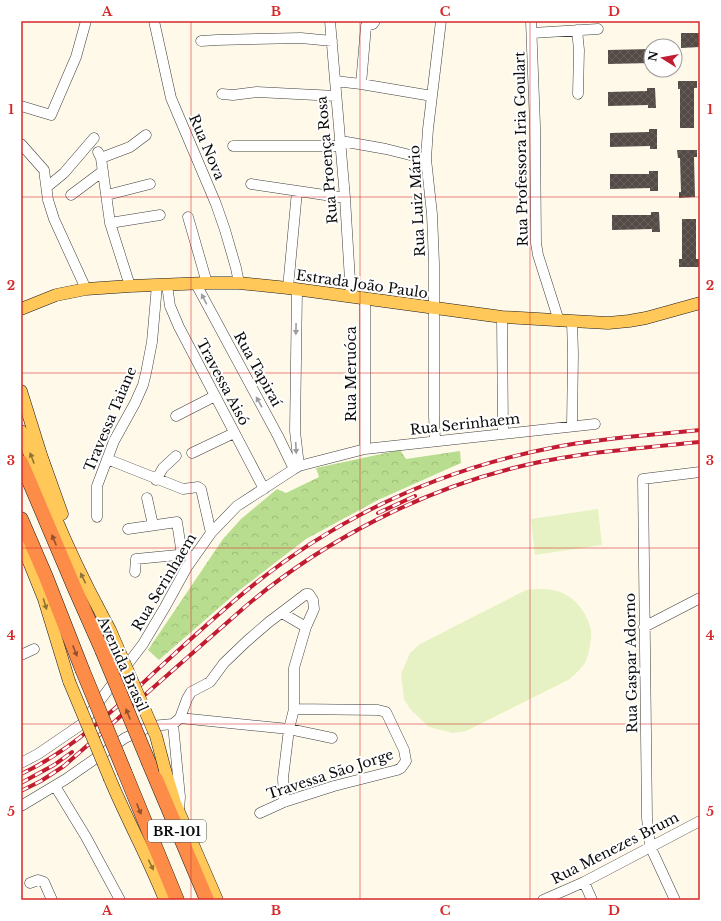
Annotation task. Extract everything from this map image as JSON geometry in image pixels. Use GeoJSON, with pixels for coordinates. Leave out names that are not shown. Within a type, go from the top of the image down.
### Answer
{"type":"FeatureCollection","features":[{"type":"Feature","properties":{"kind":"highway","name":"Avenida Brasil"},"geometry":{"type":"LineString","coordinates":[[21,462],[207,900]]}},
{"type":"Feature","properties":{"kind":"highway","name":"BR-101"},"geometry":{"type":"LineString","coordinates":[[21,519],[177,900]]}},
{"type":"Feature","properties":{"kind":"main road","name":"Estrada João Paulo"},"geometry":{"type":"LineString","coordinates":[[21,309],[56,295],[86,290],[130,286],[202,283],[239,283],[502,317],[572,322],[608,323],[628,321],[646,318],[700,303]]}},
{"type":"Feature","properties":{"kind":"main road"},"geometry":{"type":"LineString","coordinates":[[21,391],[41,455],[62,514],[70,552]]}},
{"type":"Feature","properties":{"kind":"main road","name":"Avenida Brasil"},"geometry":{"type":"LineString","coordinates":[[21,431],[70,552],[110,630],[156,736],[170,788],[217,900]]}},
{"type":"Feature","properties":{"kind":"main road"},"geometry":{"type":"LineString","coordinates":[[21,542],[38,583],[69,681],[131,828],[154,872],[165,900]]}},
{"type":"Feature","properties":{"kind":"main road"},"geometry":{"type":"LineString","coordinates":[[21,555],[38,583]]}},
{"type":"Feature","properties":{"kind":"street"},"geometry":{"type":"LineString","coordinates":[[21,106],[51,116],[76,57],[86,21]]}},
{"type":"Feature","properties":{"kind":"street","name":"Rua Nova"},"geometry":{"type":"LineString","coordinates":[[154,21],[171,98],[216,204],[225,230],[239,283]]}},
{"type":"Feature","properties":{"kind":"street","name":"Rua Proença Rosa"},"geometry":{"type":"LineString","coordinates":[[330,21],[341,144],[351,298]]}},
{"type":"Feature","properties":{"kind":"street"},"geometry":{"type":"LineString","coordinates":[[361,84],[366,26],[373,24],[374,21]]}},
{"type":"Feature","properties":{"kind":"street","name":"Rua Luiz Mário"},"geometry":{"type":"LineString","coordinates":[[435,441],[433,238],[426,158],[441,21]]}},
{"type":"Feature","properties":{"kind":"street","name":"Rua Professora Iria Goulart"},"geometry":{"type":"LineString","coordinates":[[531,21],[535,126],[536,243],[541,266],[559,321]]}},
{"type":"Feature","properties":{"kind":"street"},"geometry":{"type":"LineString","coordinates":[[532,33],[598,29]]}},
{"type":"Feature","properties":{"kind":"street"},"geometry":{"type":"LineString","coordinates":[[577,30],[579,50],[578,94]]}},
{"type":"Feature","properties":{"kind":"street"},"geometry":{"type":"LineString","coordinates":[[201,41],[288,38],[319,39],[332,42]]}},
{"type":"Feature","properties":{"kind":"street"},"geometry":{"type":"LineString","coordinates":[[335,81],[432,96]]}},
{"type":"Feature","properties":{"kind":"street"},"geometry":{"type":"LineString","coordinates":[[222,94],[233,95],[257,92],[336,96]]}},
{"type":"Feature","properties":{"kind":"street"},"geometry":{"type":"LineString","coordinates":[[130,286],[110,223],[100,155],[130,147],[146,135]]}},
{"type":"Feature","properties":{"kind":"street"},"geometry":{"type":"LineString","coordinates":[[47,187],[64,173],[94,138]]}},
{"type":"Feature","properties":{"kind":"street"},"geometry":{"type":"LineString","coordinates":[[21,144],[44,170],[48,200],[54,219],[86,290]]}},
{"type":"Feature","properties":{"kind":"street"},"geometry":{"type":"LineString","coordinates":[[234,146],[341,144],[386,149],[426,158]]}},
{"type":"Feature","properties":{"kind":"street"},"geometry":{"type":"LineString","coordinates":[[71,195],[103,171]]}},
{"type":"Feature","properties":{"kind":"street"},"geometry":{"type":"LineString","coordinates":[[107,195],[150,184]]}},
{"type":"Feature","properties":{"kind":"street"},"geometry":{"type":"LineString","coordinates":[[252,184],[345,198]]}},
{"type":"Feature","properties":{"kind":"street"},"geometry":{"type":"LineString","coordinates":[[296,467],[293,289],[297,191]]}},
{"type":"Feature","properties":{"kind":"street"},"geometry":{"type":"LineString","coordinates":[[110,223],[160,215]]}},
{"type":"Feature","properties":{"kind":"street","name":"Rua Tapiraí"},"geometry":{"type":"LineString","coordinates":[[188,217],[202,283],[278,436],[296,467]]}},
{"type":"Feature","properties":{"kind":"street","name":"Travessa Aisó"},"geometry":{"type":"LineString","coordinates":[[162,285],[187,343],[264,489]]}},
{"type":"Feature","properties":{"kind":"street","name":"Travessa Taiane"},"geometry":{"type":"LineString","coordinates":[[97,517],[97,486],[114,441],[143,385],[162,285]]}},
{"type":"Feature","properties":{"kind":"street","name":"Rua Meruóca"},"geometry":{"type":"LineString","coordinates":[[365,300],[364,419],[366,449]]}},
{"type":"Feature","properties":{"kind":"street"},"geometry":{"type":"LineString","coordinates":[[502,317],[503,433]]}},
{"type":"Feature","properties":{"kind":"street"},"geometry":{"type":"LineString","coordinates":[[572,322],[572,426]]}},
{"type":"Feature","properties":{"kind":"street"},"geometry":{"type":"LineString","coordinates":[[176,416],[215,396]]}},
{"type":"Feature","properties":{"kind":"street","name":"Rua Serinhaem"},"geometry":{"type":"LineString","coordinates":[[21,763],[38,754],[82,724],[143,644],[197,553],[211,533],[236,506],[296,467],[366,449],[595,424]]}},
{"type":"Feature","properties":{"kind":"street"},"geometry":{"type":"LineString","coordinates":[[278,436],[295,431]]}},
{"type":"Feature","properties":{"kind":"street"},"geometry":{"type":"LineString","coordinates":[[192,453],[234,433]]}},
{"type":"Feature","properties":{"kind":"street"},"geometry":{"type":"LineString","coordinates":[[156,480],[163,468],[176,456]]}},
{"type":"Feature","properties":{"kind":"street"},"geometry":{"type":"LineString","coordinates":[[107,459],[156,480],[183,489],[198,487],[201,489],[211,533]]}},
{"type":"Feature","properties":{"kind":"street","name":"Rua Gaspar Adorno"},"geometry":{"type":"LineString","coordinates":[[675,900],[650,846],[647,818],[643,479],[700,472]]}},
{"type":"Feature","properties":{"kind":"street"},"geometry":{"type":"LineString","coordinates":[[147,498],[153,526]]}},
{"type":"Feature","properties":{"kind":"street"},"geometry":{"type":"LineString","coordinates":[[128,529],[177,522],[182,555]]}},
{"type":"Feature","properties":{"kind":"street"},"geometry":{"type":"LineString","coordinates":[[135,572],[136,559],[197,553]]}},
{"type":"Feature","properties":{"kind":"street"},"geometry":{"type":"LineString","coordinates":[[179,812],[180,797],[176,721],[187,698],[191,692],[210,682],[227,660],[247,641],[306,594],[310,595],[313,600],[314,609],[306,627],[294,668],[294,708],[289,729],[283,778],[284,802]]}},
{"type":"Feature","properties":{"kind":"street"},"geometry":{"type":"LineString","coordinates":[[644,627],[700,598]]}},
{"type":"Feature","properties":{"kind":"street"},"geometry":{"type":"LineString","coordinates":[[282,613],[306,627]]}},
{"type":"Feature","properties":{"kind":"street"},"geometry":{"type":"LineString","coordinates":[[21,655],[34,649]]}},
{"type":"Feature","properties":{"kind":"street","name":"Travessa Sāo Jorge"},"geometry":{"type":"LineString","coordinates":[[260,813],[284,802],[334,786],[401,768],[406,761],[404,750],[386,712],[378,710],[294,708]]}},
{"type":"Feature","properties":{"kind":"street"},"geometry":{"type":"LineString","coordinates":[[21,806],[55,786],[126,738],[151,726],[176,721],[289,729],[332,738]]}},
{"type":"Feature","properties":{"kind":"street"},"geometry":{"type":"LineString","coordinates":[[55,786],[86,837],[120,900]]}},
{"type":"Feature","properties":{"kind":"street","name":"Rua Menezes Brum"},"geometry":{"type":"LineString","coordinates":[[542,900],[584,882],[700,821]]}},
{"type":"Feature","properties":{"kind":"street"},"geometry":{"type":"LineString","coordinates":[[30,883],[38,880],[44,882],[52,900]]}},
{"type":"Feature","properties":{"kind":"street"},"geometry":{"type":"LineString","coordinates":[[584,882],[592,900]]}},
{"type":"Feature","properties":{"kind":"green space"},"geometry":{"type":"Polygon","coordinates":[[[400,450],[406,459],[460,451],[461,463],[378,500],[306,539],[237,592],[159,660],[148,650],[223,539],[241,519],[277,489],[286,493],[319,477],[316,468],[400,450]]]}},
{"type":"Feature","properties":{"kind":"green space"},"geometry":{"type":"Polygon","coordinates":[[[598,509],[602,545],[535,555],[531,519],[598,509]]]}},
{"type":"Feature","properties":{"kind":"green space"},"geometry":{"type":"Polygon","coordinates":[[[526,590],[553,590],[563,593],[575,601],[585,614],[590,625],[591,636],[587,658],[583,666],[570,679],[466,731],[453,733],[429,727],[410,709],[404,699],[401,674],[410,653],[420,644],[526,590]]]}},
{"type":"Feature","properties":{"kind":"building"},"geometry":{"type":"Polygon","coordinates":[[[681,33],[700,33],[700,47],[683,48],[683,38],[681,38],[681,33]]]}},
{"type":"Feature","properties":{"kind":"building"},"geometry":{"type":"Polygon","coordinates":[[[643,49],[643,63],[608,64],[608,50],[643,49]]]}},
{"type":"Feature","properties":{"kind":"building"},"geometry":{"type":"Polygon","coordinates":[[[678,81],[697,81],[697,88],[694,88],[694,128],[680,128],[680,89],[678,89],[678,81]]]}},
{"type":"Feature","properties":{"kind":"building"},"geometry":{"type":"Polygon","coordinates":[[[647,88],[655,88],[656,108],[648,108],[648,105],[608,106],[608,92],[647,91],[647,88]]]}},
{"type":"Feature","properties":{"kind":"building"},"geometry":{"type":"Polygon","coordinates":[[[649,129],[657,129],[657,149],[650,149],[650,146],[610,147],[610,133],[649,132],[649,129]]]}},
{"type":"Feature","properties":{"kind":"building"},"geometry":{"type":"Polygon","coordinates":[[[677,150],[697,150],[697,157],[694,157],[695,197],[679,198],[679,192],[681,192],[680,158],[678,158],[677,150]]]}},
{"type":"Feature","properties":{"kind":"building"},"geometry":{"type":"Polygon","coordinates":[[[649,171],[658,171],[658,191],[650,191],[650,188],[610,189],[610,174],[649,174],[649,171]]]}},
{"type":"Feature","properties":{"kind":"building"},"geometry":{"type":"Polygon","coordinates":[[[651,212],[659,212],[660,232],[652,232],[652,229],[612,230],[612,215],[651,215],[651,212]]]}},
{"type":"Feature","properties":{"kind":"building"},"geometry":{"type":"Polygon","coordinates":[[[682,219],[696,219],[696,259],[699,259],[699,267],[679,267],[679,259],[682,259],[682,219]]]}},
{"type":"Feature","properties":{"kind":"railway"},"geometry":{"type":"LineString","coordinates":[[21,774],[50,758],[91,729],[234,601],[270,572],[307,546],[345,523],[384,503],[425,485],[511,457],[592,441],[700,430]]}},
{"type":"Feature","properties":{"kind":"railway"},"geometry":{"type":"LineString","coordinates":[[21,791],[41,781],[64,766],[246,606],[276,582],[308,559],[377,519],[451,487],[526,465],[634,448],[700,442]]}},
{"type":"Feature","properties":{"kind":"railway"},"geometry":{"type":"LineString","coordinates":[[378,513],[415,496]]}},
{"type":"Feature","properties":{"kind":"railway"},"geometry":{"type":"LineString","coordinates":[[21,783],[54,765],[72,752]]}}]}
